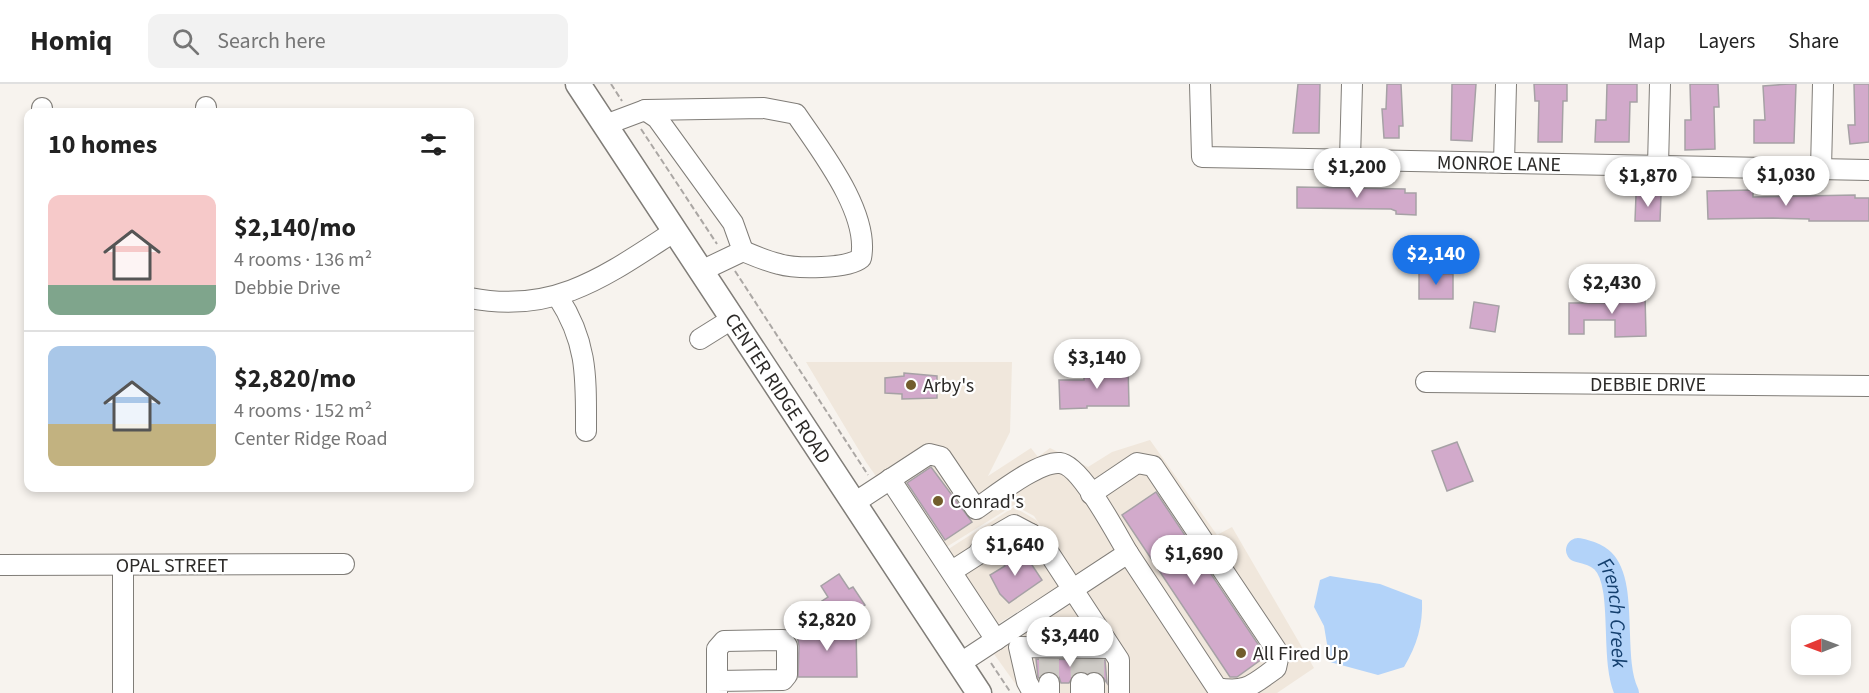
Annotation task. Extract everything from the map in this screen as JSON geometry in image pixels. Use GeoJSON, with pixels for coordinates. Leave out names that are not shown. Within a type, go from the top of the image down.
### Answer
{"type":"FeatureCollection","features":[{"type":"Feature","properties":{"kind":"main road","name":"CENTER RIDGE ROAD"},"geometry":{"type":"LineString","coordinates":[[578,84],[959,664],[971,690]]}},
{"type":"Feature","properties":{"kind":"street","name":"MONROE LANE"},"geometry":{"type":"LineString","coordinates":[[1200,84],[1202,157],[1869,170]]}},
{"type":"Feature","properties":{"kind":"street"},"geometry":{"type":"LineString","coordinates":[[1350,160],[1352,84]]}},
{"type":"Feature","properties":{"kind":"street"},"geometry":{"type":"LineString","coordinates":[[1504,163],[1506,84]]}},
{"type":"Feature","properties":{"kind":"street"},"geometry":{"type":"LineString","coordinates":[[1658,166],[1660,84]]}},
{"type":"Feature","properties":{"kind":"street"},"geometry":{"type":"LineString","coordinates":[[1821,169],[1823,84]]}},
{"type":"Feature","properties":{"kind":"street"},"geometry":{"type":"LineString","coordinates":[[605,125],[638,113],[764,108],[796,114],[831,166],[859,222],[864,243],[861,258],[854,264],[780,265],[735,255],[701,271]]}},
{"type":"Feature","properties":{"kind":"street"},"geometry":{"type":"LineString","coordinates":[[638,113],[657,118],[696,168],[733,223],[735,255]]}},
{"type":"Feature","properties":{"kind":"street"},"geometry":{"type":"LineString","coordinates":[[474,299],[489,302],[521,303],[558,297],[583,288],[611,273],[675,231]]}},
{"type":"Feature","properties":{"kind":"street"},"geometry":{"type":"LineString","coordinates":[[558,297],[578,334],[584,354],[586,431]]}},
{"type":"Feature","properties":{"kind":"street"},"geometry":{"type":"LineString","coordinates":[[700,339],[732,319]]}},
{"type":"Feature","properties":{"kind":"street","name":"DEBBIE DRIVE"},"geometry":{"type":"LineString","coordinates":[[1426,382],[1869,386]]}},
{"type":"Feature","properties":{"kind":"street"},"geometry":{"type":"LineString","coordinates":[[854,503],[929,454],[941,457],[976,509],[1041,467],[1060,463],[1075,471],[1091,494],[1212,690],[1236,692],[1249,687],[1276,668],[1279,654],[1153,466],[1146,462],[1137,463],[1091,494]]}},
{"type":"Feature","properties":{"kind":"street"},"geometry":{"type":"LineString","coordinates":[[884,484],[952,571],[1027,682],[1044,690]]}},
{"type":"Feature","properties":{"kind":"street"},"geometry":{"type":"LineString","coordinates":[[952,571],[977,555],[988,540],[1014,525],[1031,534],[1047,550],[1072,590],[1092,651]]}},
{"type":"Feature","properties":{"kind":"street"},"geometry":{"type":"LineString","coordinates":[[977,555],[994,558],[1031,534]]}},
{"type":"Feature","properties":{"kind":"street"},"geometry":{"type":"LineString","coordinates":[[959,664],[1001,642],[1072,590],[1128,553]]}},
{"type":"Feature","properties":{"kind":"street","name":"OPAL STREET"},"geometry":{"type":"LineString","coordinates":[[0,565],[344,564]]}},
{"type":"Feature","properties":{"kind":"street"},"geometry":{"type":"LineString","coordinates":[[123,566],[123,693]]}},
{"type":"Feature","properties":{"kind":"street"},"geometry":{"type":"LineString","coordinates":[[1001,642],[1049,652],[1092,651],[1119,660],[1119,693]]}},
{"type":"Feature","properties":{"kind":"path"},"geometry":{"type":"LineString","coordinates":[[611,84],[638,113],[735,255],[884,484]]}},
{"type":"Feature","properties":{"kind":"path"},"geometry":{"type":"LineString","coordinates":[[1001,642],[1011,693]]}},
{"type":"Feature","properties":{"kind":"shaded area"},"geometry":{"type":"Polygon","coordinates":[[[806,362],[1012,362],[1010,432],[988,476],[1031,448],[1038,457],[1050,448],[1088,467],[1112,452],[1150,440],[1217,535],[1232,527],[1314,668],[1277,693],[1022,693],[994,654],[1085,595],[1034,516],[1014,505],[932,556],[866,462],[806,362]]]}},
{"type":"Feature","properties":{"kind":"shaded area"},"geometry":{"type":"Polygon","coordinates":[[[1014,507],[1036,520],[1072,578],[985,632],[936,557],[1014,507]]]}},
{"type":"Feature","properties":{"kind":"water"},"geometry":{"type":"Polygon","coordinates":[[[1330,576],[1380,584],[1422,600],[1418,635],[1404,667],[1378,675],[1330,662],[1324,626],[1314,607],[1320,580],[1330,576]]]}},
{"type":"Feature","properties":{"kind":"building"},"geometry":{"type":"Polygon","coordinates":[[[1298,84],[1320,84],[1319,133],[1293,133],[1298,84]]]}},
{"type":"Feature","properties":{"kind":"building"},"geometry":{"type":"Polygon","coordinates":[[[1387,84],[1401,84],[1403,126],[1399,126],[1399,138],[1384,138],[1382,109],[1386,109],[1387,84]]]}},
{"type":"Feature","properties":{"kind":"building"},"geometry":{"type":"Polygon","coordinates":[[[1452,84],[1476,84],[1472,141],[1451,140],[1452,84]]]}},
{"type":"Feature","properties":{"kind":"building"},"geometry":{"type":"Polygon","coordinates":[[[1534,84],[1567,84],[1567,101],[1563,101],[1562,142],[1538,142],[1539,101],[1535,101],[1534,84]]]}},
{"type":"Feature","properties":{"kind":"building"},"geometry":{"type":"Polygon","coordinates":[[[1607,84],[1637,84],[1637,102],[1630,102],[1629,142],[1595,142],[1596,120],[1606,120],[1607,84]]]}},
{"type":"Feature","properties":{"kind":"building"},"geometry":{"type":"Polygon","coordinates":[[[1690,84],[1718,84],[1719,107],[1714,107],[1715,149],[1685,150],[1685,120],[1691,120],[1690,84]]]}},
{"type":"Feature","properties":{"kind":"building"},"geometry":{"type":"Polygon","coordinates":[[[1796,84],[1794,143],[1754,143],[1754,120],[1765,120],[1763,86],[1796,84]]]}},
{"type":"Feature","properties":{"kind":"building"},"geometry":{"type":"Polygon","coordinates":[[[1854,84],[1869,84],[1869,142],[1850,144],[1848,125],[1855,125],[1854,84]]]}},
{"type":"Feature","properties":{"kind":"building"},"geometry":{"type":"Polygon","coordinates":[[[1297,187],[1405,189],[1405,193],[1416,193],[1416,215],[1396,214],[1396,211],[1391,209],[1297,208],[1297,187]]]}},
{"type":"Feature","properties":{"kind":"building"},"geometry":{"type":"Polygon","coordinates":[[[1753,190],[1753,197],[1855,195],[1855,198],[1869,198],[1869,221],[1809,221],[1809,219],[1773,218],[1708,219],[1707,191],[1753,190]]]}},
{"type":"Feature","properties":{"kind":"building"},"geometry":{"type":"Polygon","coordinates":[[[1636,195],[1661,195],[1660,221],[1635,221],[1636,195]]]}},
{"type":"Feature","properties":{"kind":"building"},"geometry":{"type":"Polygon","coordinates":[[[1419,273],[1453,274],[1453,299],[1419,299],[1419,273]]]}},
{"type":"Feature","properties":{"kind":"building"},"geometry":{"type":"Polygon","coordinates":[[[1614,295],[1645,295],[1646,336],[1615,337],[1615,320],[1584,320],[1584,334],[1569,334],[1569,303],[1614,303],[1614,295]]]}},
{"type":"Feature","properties":{"kind":"building"},"geometry":{"type":"Polygon","coordinates":[[[1474,302],[1499,306],[1495,332],[1470,328],[1474,302]]]}},
{"type":"Feature","properties":{"kind":"building"},"geometry":{"type":"Polygon","coordinates":[[[1110,365],[1128,365],[1129,406],[1087,406],[1087,408],[1060,409],[1059,380],[1084,380],[1084,375],[1110,375],[1110,365]]]}},
{"type":"Feature","properties":{"kind":"building","name":"Arby's"},"geometry":{"type":"Polygon","coordinates":[[[904,373],[937,376],[937,398],[902,399],[902,394],[885,393],[885,378],[904,376],[904,373]]]}},
{"type":"Feature","properties":{"kind":"building"},"geometry":{"type":"Polygon","coordinates":[[[1457,442],[1473,481],[1447,491],[1432,451],[1457,442]]]}},
{"type":"Feature","properties":{"kind":"building","name":"Conrad's"},"geometry":{"type":"Polygon","coordinates":[[[931,467],[972,522],[945,540],[907,483],[931,467]]]}},
{"type":"Feature","properties":{"kind":"building"},"geometry":{"type":"Polygon","coordinates":[[[1156,492],[1266,656],[1237,677],[1230,677],[1122,515],[1156,492]]]}},
{"type":"Feature","properties":{"kind":"building"},"geometry":{"type":"Polygon","coordinates":[[[998,548],[1004,557],[1010,559],[1024,553],[1042,580],[1009,603],[1000,594],[990,575],[1005,566],[995,551],[998,548]]]}},
{"type":"Feature","properties":{"kind":"building"},"geometry":{"type":"Polygon","coordinates":[[[839,574],[849,589],[853,587],[865,605],[837,624],[822,601],[828,597],[821,586],[839,574]]]}},
{"type":"Feature","properties":{"kind":"building"},"geometry":{"type":"Polygon","coordinates":[[[796,628],[856,628],[857,677],[798,677],[799,646],[796,628]]]}},
{"type":"Feature","properties":{"kind":"building"},"geometry":{"type":"Polygon","coordinates":[[[1036,659],[1105,660],[1107,683],[1100,673],[1095,671],[1076,672],[1069,683],[1061,683],[1059,677],[1050,671],[1038,678],[1036,659]]]}},
{"type":"Feature","properties":{"kind":"waterway","name":"French Creek"},"geometry":{"type":"LineString","coordinates":[[1578,550],[1603,561],[1610,572],[1617,604],[1619,661],[1627,693]]}},
{"type":"Feature","properties":{"kind":"tunnel"},"geometry":{"type":"LineString","coordinates":[[998,556],[1010,547]]}},
{"type":"Feature","properties":{"kind":"tunnel"},"geometry":{"type":"LineString","coordinates":[[1049,657],[1049,683]]}},
{"type":"Feature","properties":{"kind":"tunnel"},"geometry":{"type":"LineString","coordinates":[[1080,657],[1081,683]]}},
{"type":"Feature","properties":{"kind":"tunnel"},"geometry":{"type":"LineString","coordinates":[[1094,657],[1094,683]]}},
{"type":"Feature","properties":{"kind":"place","name":"Arby's"},"geometry":{"type":"Point","coordinates":[911,385]}},
{"type":"Feature","properties":{"kind":"place","name":"Conrad's"},"geometry":{"type":"Point","coordinates":[938,501]}},
{"type":"Feature","properties":{"kind":"place","name":"All Fired Up"},"geometry":{"type":"Point","coordinates":[1241,653]}}]}
